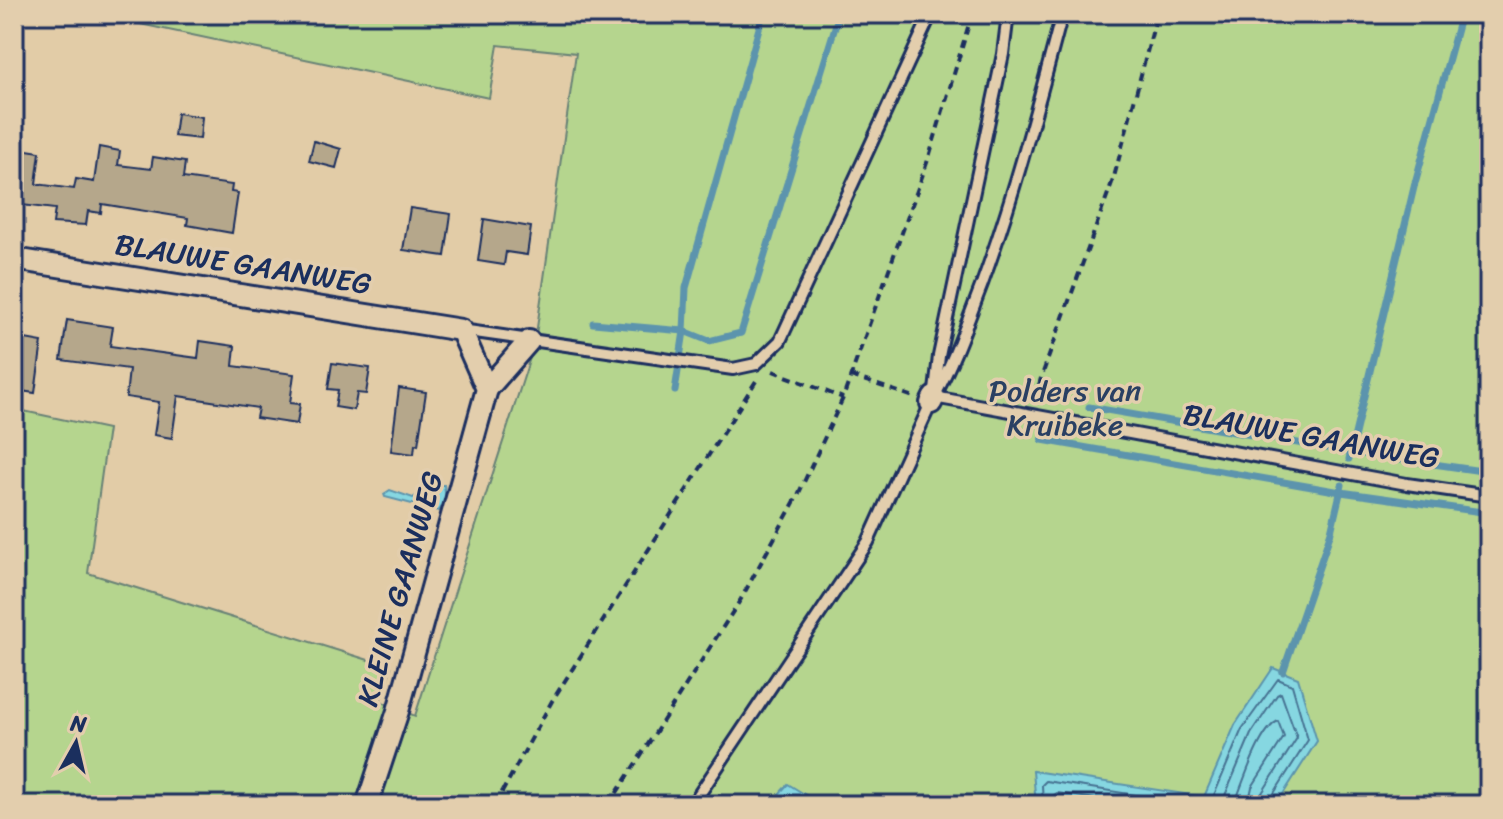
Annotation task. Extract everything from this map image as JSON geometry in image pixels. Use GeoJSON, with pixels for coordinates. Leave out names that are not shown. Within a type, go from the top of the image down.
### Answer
{"type":"FeatureCollection","features":[{"type":"Feature","properties":{"kind":"street","name":"BLAUWE GAANWEG"},"geometry":{"type":"LineString","coordinates":[[14,259],[461,330]]}},
{"type":"Feature","properties":{"kind":"street"},"geometry":{"type":"LineString","coordinates":[[461,330],[487,389]]}},
{"type":"Feature","properties":{"kind":"street","name":"KLEINE GAANWEG"},"geometry":{"type":"LineString","coordinates":[[367,805],[398,711],[487,389],[529,341]]}},
{"type":"Feature","properties":{"kind":"lane"},"geometry":{"type":"LineString","coordinates":[[461,330],[733,369],[756,364],[780,341],[931,14]]}},
{"type":"Feature","properties":{"kind":"lane"},"geometry":{"type":"LineString","coordinates":[[932,400],[1003,54],[1008,14]]}},
{"type":"Feature","properties":{"kind":"lane"},"geometry":{"type":"LineString","coordinates":[[692,805],[868,542],[932,400],[952,365],[1029,143],[1062,14]]}},
{"type":"Feature","properties":{"kind":"lane","name":"BLAUWE GAANWEG"},"geometry":{"type":"LineString","coordinates":[[932,400],[1489,496]]}},
{"type":"Feature","properties":{"kind":"path"},"geometry":{"type":"LineString","coordinates":[[609,805],[741,599],[797,497],[843,398],[929,157],[972,14]]}},
{"type":"Feature","properties":{"kind":"path"},"geometry":{"type":"LineString","coordinates":[[1031,417],[1041,378],[1114,177],[1157,14]]}},
{"type":"Feature","properties":{"kind":"path"},"geometry":{"type":"LineString","coordinates":[[756,364],[843,398]]}},
{"type":"Feature","properties":{"kind":"path"},"geometry":{"type":"LineString","coordinates":[[495,805],[552,701],[760,376],[756,364]]}},
{"type":"Feature","properties":{"kind":"path"},"geometry":{"type":"LineString","coordinates":[[851,376],[932,400]]}},
{"type":"Feature","properties":{"kind":"green space","name":"Polders van Kruibeke"},"geometry":{"type":"Polygon","coordinates":[[[93,14],[1489,14],[1489,805],[14,805],[14,409],[108,429],[88,573],[391,667],[380,701],[415,716],[535,342],[576,53],[498,45],[489,98],[93,14]]]}},
{"type":"Feature","properties":{"kind":"water"},"geometry":{"type":"Polygon","coordinates":[[[444,485],[446,500],[439,511],[385,497],[384,494],[390,490],[413,498],[424,490],[444,485]]]}},
{"type":"Feature","properties":{"kind":"water"},"geometry":{"type":"Polygon","coordinates":[[[1273,668],[1298,678],[1317,741],[1276,805],[1036,805],[1033,771],[1204,797],[1235,725],[1273,668]]]}},
{"type":"Feature","properties":{"kind":"water"},"geometry":{"type":"Polygon","coordinates":[[[788,784],[822,805],[769,805],[788,784]]]}},
{"type":"Feature","properties":{"kind":"building"},"geometry":{"type":"Polygon","coordinates":[[[177,113],[202,117],[200,139],[174,136],[177,113]]]}},
{"type":"Feature","properties":{"kind":"building"},"geometry":{"type":"Polygon","coordinates":[[[314,141],[341,149],[336,168],[309,161],[314,141]]]}},
{"type":"Feature","properties":{"kind":"building"},"geometry":{"type":"Polygon","coordinates":[[[99,147],[120,151],[118,165],[151,169],[153,157],[185,162],[183,178],[232,185],[231,192],[238,193],[232,233],[187,225],[188,218],[102,204],[101,213],[88,211],[86,225],[53,223],[55,209],[14,204],[14,148],[40,152],[36,184],[74,189],[76,179],[94,182],[99,147]]]}},
{"type":"Feature","properties":{"kind":"building"},"geometry":{"type":"Polygon","coordinates":[[[410,208],[451,214],[445,256],[403,250],[410,208]]]}},
{"type":"Feature","properties":{"kind":"building"},"geometry":{"type":"Polygon","coordinates":[[[484,219],[531,227],[527,255],[506,252],[504,265],[478,261],[484,219]]]}},
{"type":"Feature","properties":{"kind":"building"},"geometry":{"type":"Polygon","coordinates":[[[67,320],[113,327],[110,346],[198,358],[200,341],[235,346],[233,366],[294,374],[290,403],[300,404],[297,424],[256,418],[258,408],[178,396],[172,438],[154,435],[159,402],[126,397],[129,369],[61,360],[67,320]]]}},
{"type":"Feature","properties":{"kind":"building"},"geometry":{"type":"Polygon","coordinates":[[[14,337],[42,342],[35,393],[14,390],[14,337]]]}},
{"type":"Feature","properties":{"kind":"building"},"geometry":{"type":"Polygon","coordinates":[[[332,363],[370,368],[366,394],[357,393],[354,410],[335,407],[338,390],[328,389],[332,363]]]}},
{"type":"Feature","properties":{"kind":"building"},"geometry":{"type":"Polygon","coordinates":[[[399,388],[426,392],[414,454],[391,451],[399,388]]]}},
{"type":"Feature","properties":{"kind":"waterway"},"geometry":{"type":"LineString","coordinates":[[763,14],[686,288],[684,331],[709,341],[741,333],[839,14]]}},
{"type":"Feature","properties":{"kind":"waterway"},"geometry":{"type":"LineString","coordinates":[[1349,459],[1415,183],[1461,14]]}},
{"type":"Feature","properties":{"kind":"waterway"},"geometry":{"type":"LineString","coordinates":[[593,323],[684,331],[675,391]]}},
{"type":"Feature","properties":{"kind":"waterway"},"geometry":{"type":"LineString","coordinates":[[1089,407],[1350,452],[1489,472]]}},
{"type":"Feature","properties":{"kind":"waterway"},"geometry":{"type":"LineString","coordinates":[[1042,440],[1341,492],[1489,513]]}},
{"type":"Feature","properties":{"kind":"waterway"},"geometry":{"type":"LineString","coordinates":[[1283,672],[1331,532],[1342,485]]}}]}
